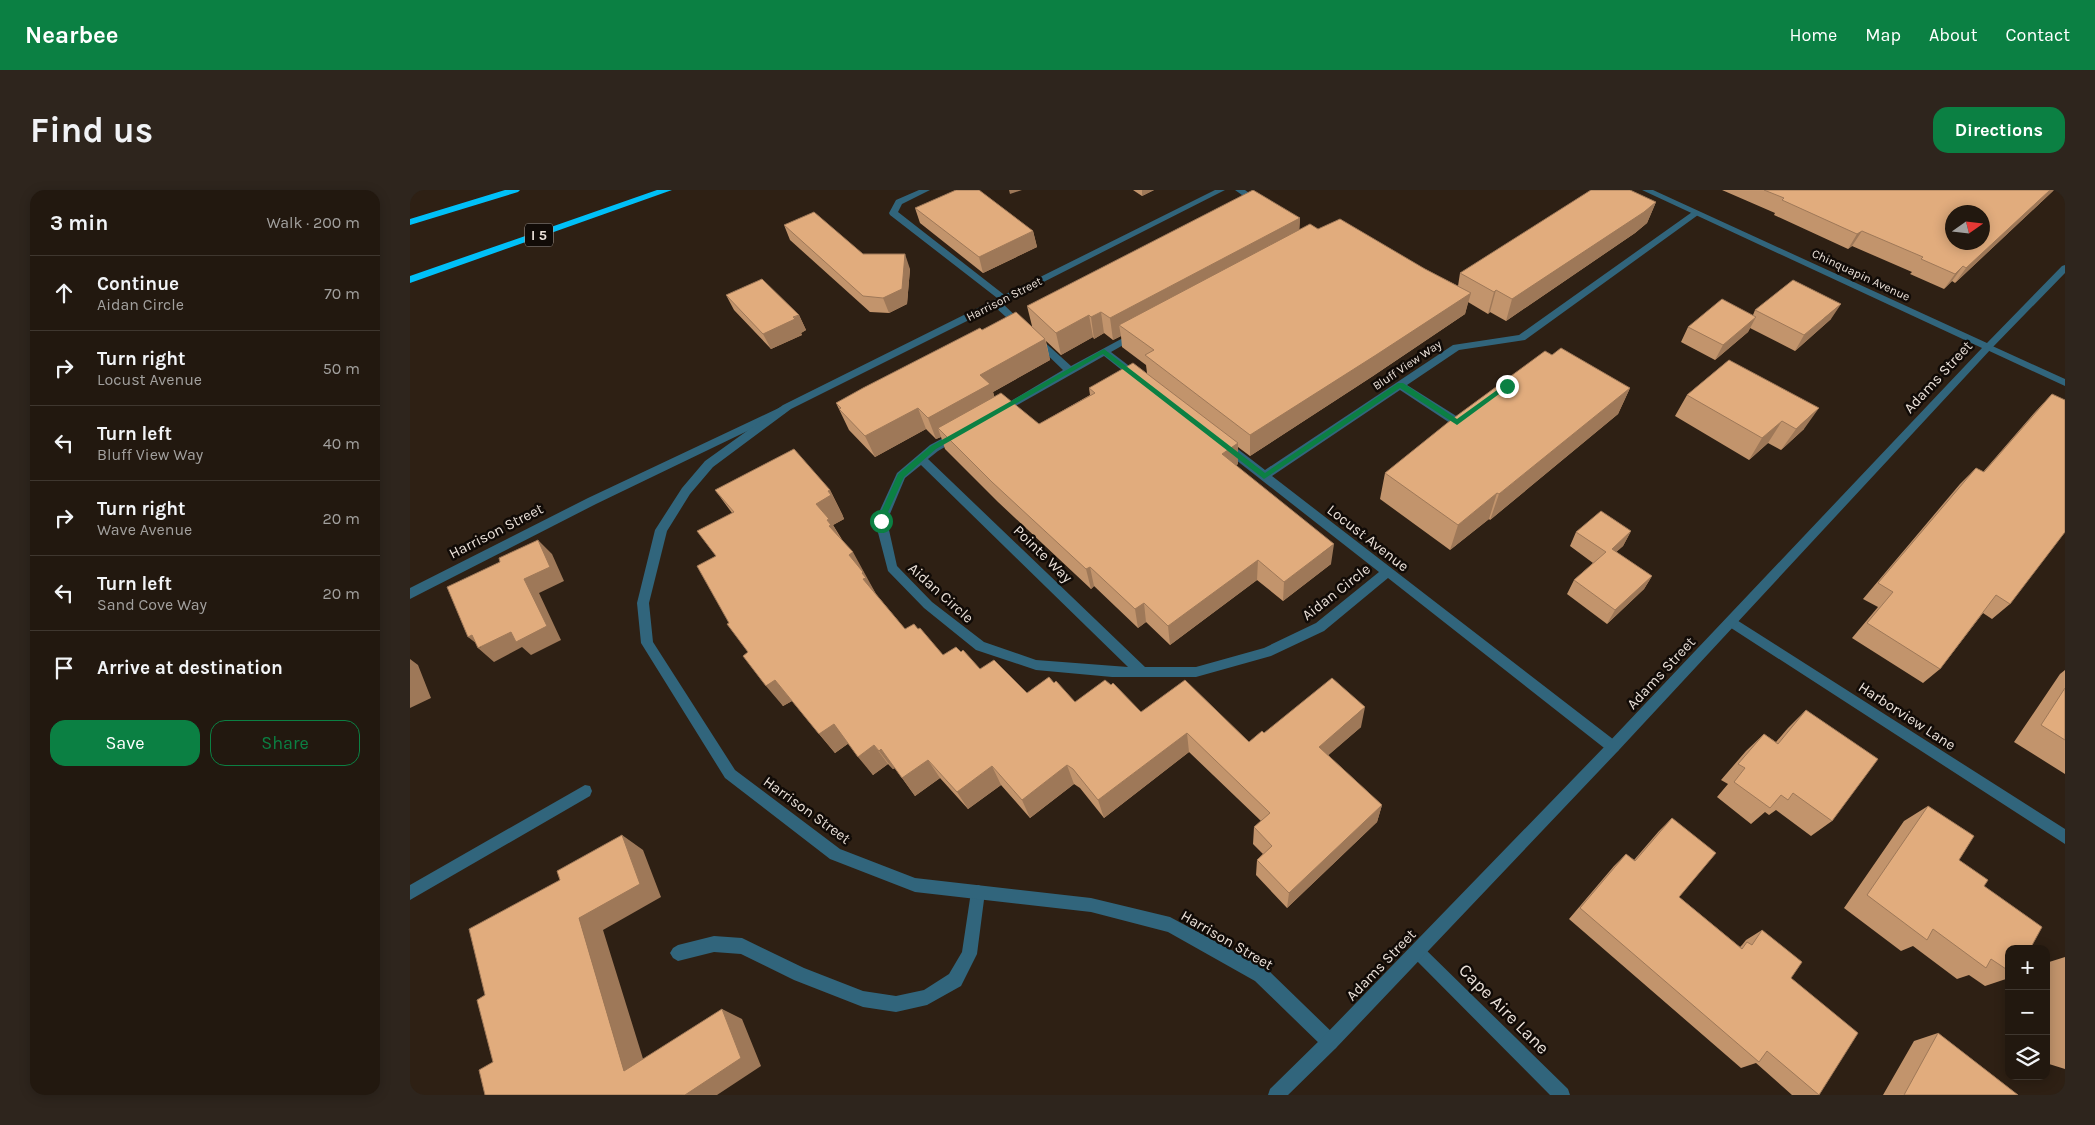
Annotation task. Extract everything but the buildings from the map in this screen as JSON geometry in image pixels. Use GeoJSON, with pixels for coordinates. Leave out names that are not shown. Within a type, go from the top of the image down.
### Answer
{"type":"FeatureCollection","features":[{"type":"Feature","properties":{"kind":"highway"},"geometry":{"type":"LineString","coordinates":[[410,222],[515,190]]}},
{"type":"Feature","properties":{"kind":"highway","name":"I 5"},"geometry":{"type":"LineString","coordinates":[[410,280],[667,190]]}},
{"type":"Feature","properties":{"kind":"street"},"geometry":{"type":"LineString","coordinates":[[926,190],[899,202],[893,213],[1001,301],[1070,371]]}},
{"type":"Feature","properties":{"kind":"street","name":"Harrison Street"},"geometry":{"type":"LineString","coordinates":[[410,594],[592,501],[787,407],[1221,190]]}},
{"type":"Feature","properties":{"kind":"street"},"geometry":{"type":"LineString","coordinates":[[1239,190],[1271,211]]}},
{"type":"Feature","properties":{"kind":"street","name":"Chinquapin Avenue"},"geometry":{"type":"LineString","coordinates":[[1653,191],[1695,213],[2065,383]]}},
{"type":"Feature","properties":{"kind":"street","name":"Bluff View Way"},"geometry":{"type":"LineString","coordinates":[[1264,476],[1456,347],[1522,338],[1695,213]]}},
{"type":"Feature","properties":{"kind":"street","name":"Adams Street"},"geometry":{"type":"LineString","coordinates":[[1276,1095],[1330,1042],[1613,748],[1988,347],[2065,268]]}},
{"type":"Feature","properties":{"kind":"street"},"geometry":{"type":"LineString","coordinates":[[985,419],[1147,328]]}},
{"type":"Feature","properties":{"kind":"street"},"geometry":{"type":"LineString","coordinates":[[1104,351],[1150,387]]}},
{"type":"Feature","properties":{"kind":"street"},"geometry":{"type":"LineString","coordinates":[[1400,385],[1457,422]]}},
{"type":"Feature","properties":{"kind":"street","name":"Harrison Street"},"geometry":{"type":"LineString","coordinates":[[787,407],[709,464],[686,491],[661,530],[643,604],[647,643],[730,774],[835,854],[915,885],[1091,905],[1170,925],[1261,975],[1330,1042]]}},
{"type":"Feature","properties":{"kind":"street","name":"Aidan Circle"},"geometry":{"type":"LineString","coordinates":[[968,428],[934,448],[901,476],[881,521],[892,568],[928,605],[980,646],[1036,666],[1112,672],[1196,672],[1267,652],[1320,627],[1387,572]]}},
{"type":"Feature","properties":{"kind":"street","name":"Locust Avenue"},"geometry":{"type":"LineString","coordinates":[[1218,441],[1613,748]]}},
{"type":"Feature","properties":{"kind":"street","name":"Pointe Way"},"geometry":{"type":"LineString","coordinates":[[921,458],[1142,672]]}},
{"type":"Feature","properties":{"kind":"street","name":"Harborview Lane"},"geometry":{"type":"LineString","coordinates":[[1732,622],[2065,837]]}},
{"type":"Feature","properties":{"kind":"street"},"geometry":{"type":"LineString","coordinates":[[410,893],[585,791]]}},
{"type":"Feature","properties":{"kind":"street"},"geometry":{"type":"LineString","coordinates":[[678,953],[714,944],[742,946],[800,974],[863,999],[896,1004],[928,997],[955,980],[968,954],[978,892]]}},
{"type":"Feature","properties":{"kind":"street","name":"Cape Aire Lane"},"geometry":{"type":"LineString","coordinates":[[1417,951],[1562,1095]]}},
{"type":"Feature","properties":{"kind":"route"},"geometry":{"type":"LineString","coordinates":[[881,521],[901,476],[934,448],[1104,351],[1264,476],[1400,385],[1457,422],[1507,386]]}}]}
